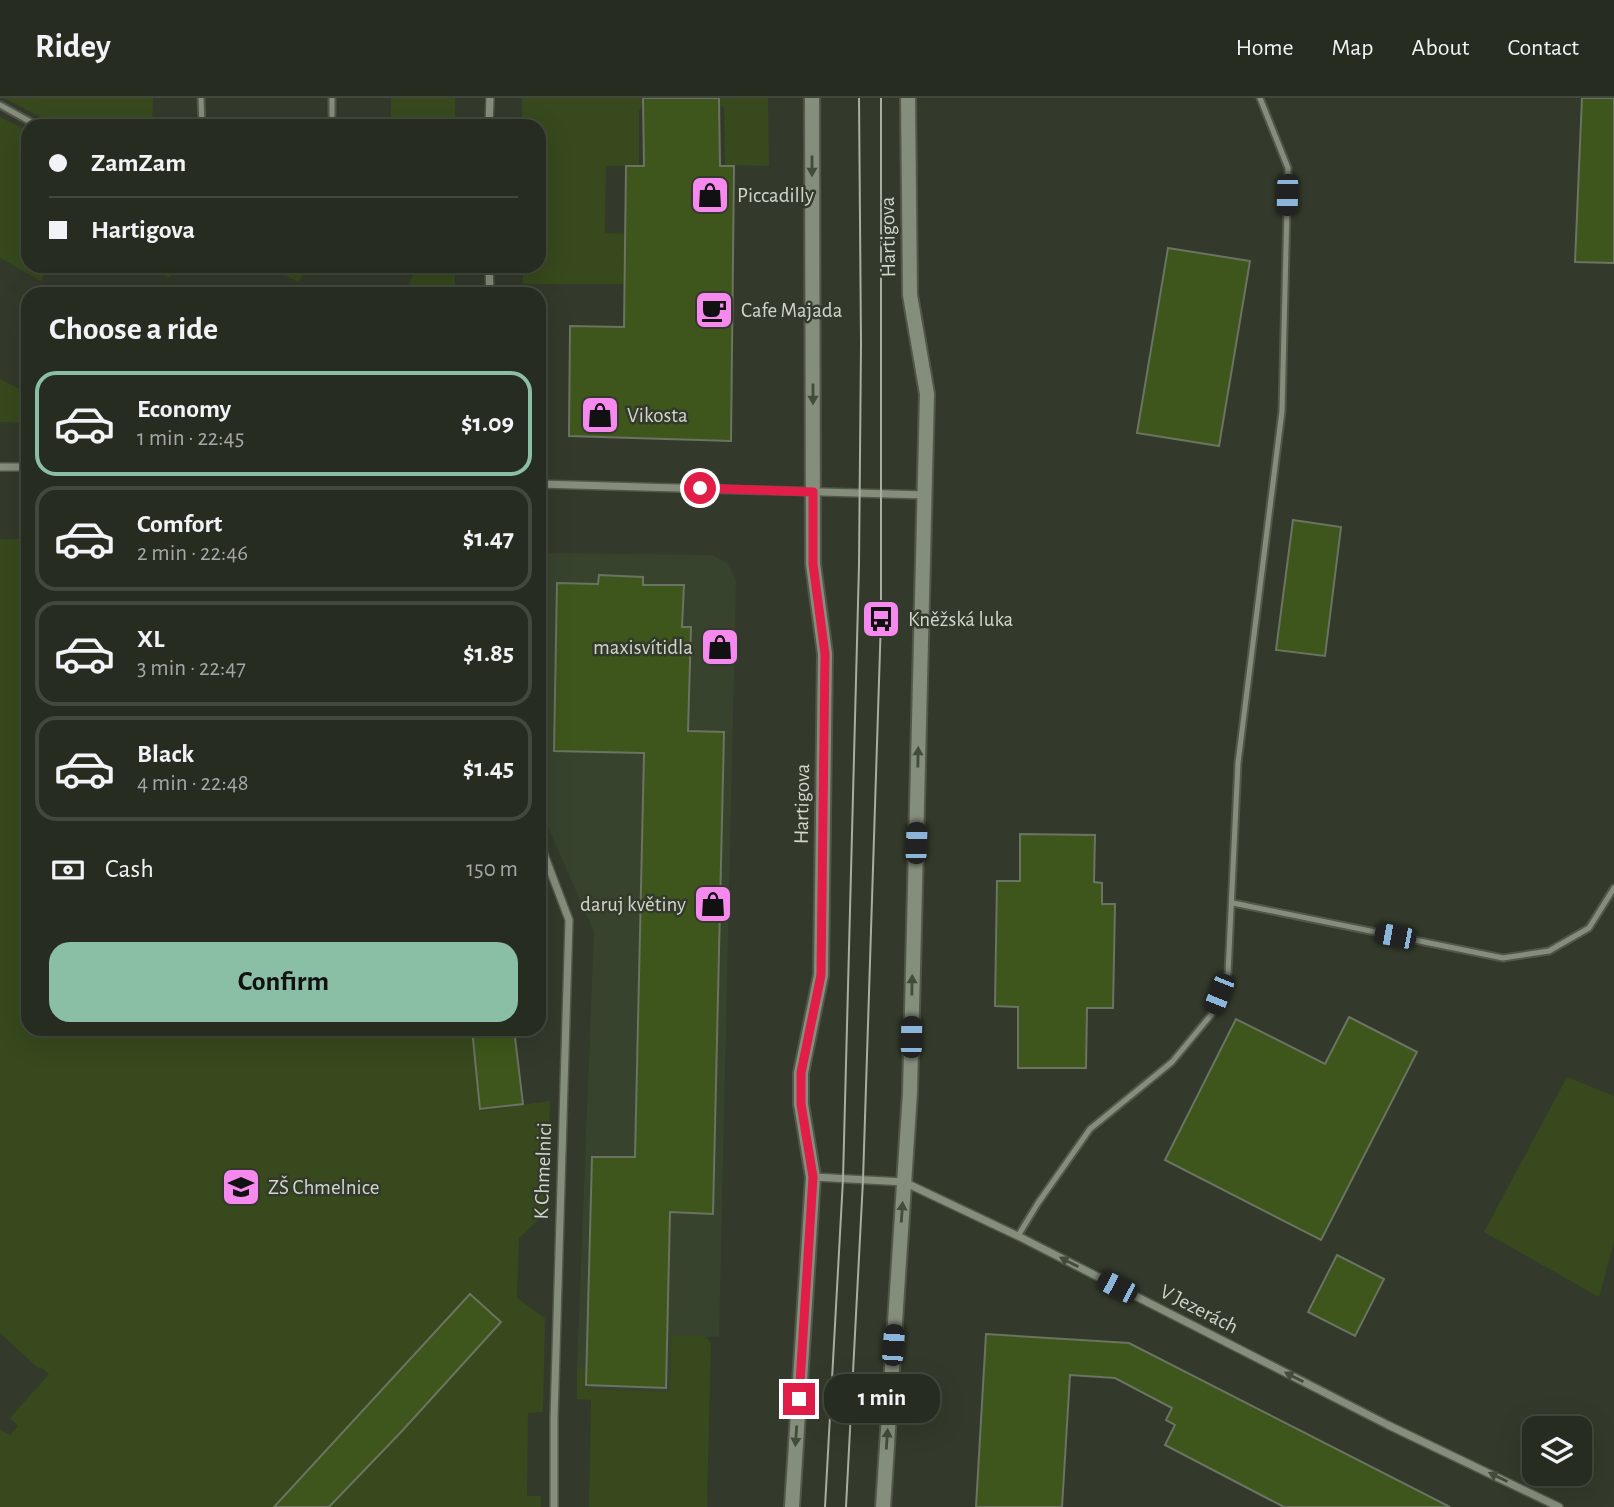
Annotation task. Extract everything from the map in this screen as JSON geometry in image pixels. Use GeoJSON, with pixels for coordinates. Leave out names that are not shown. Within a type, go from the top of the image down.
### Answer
{"type":"FeatureCollection","features":[{"type":"Feature","properties":{"kind":"main road","name":"Hartigova"},"geometry":{"type":"LineString","coordinates":[[792,1507],[813,1177],[800,1087],[821,975],[825,654],[813,564],[812,98]]}},
{"type":"Feature","properties":{"kind":"main road","name":"Hartigova"},"geometry":{"type":"LineString","coordinates":[[883,1507],[909,1092],[927,394],[910,295],[908,98]]}},
{"type":"Feature","properties":{"kind":"street"},"geometry":{"type":"LineString","coordinates":[[489,119],[490,98]]}},
{"type":"Feature","properties":{"kind":"street"},"geometry":{"type":"LineString","coordinates":[[0,467],[21,467]]}},
{"type":"Feature","properties":{"kind":"street"},"geometry":{"type":"LineString","coordinates":[[546,484],[925,495]]}},
{"type":"Feature","properties":{"kind":"street","name":"K Chmelnici"},"geometry":{"type":"LineString","coordinates":[[546,859],[569,920],[554,1418],[554,1507]]}},
{"type":"Feature","properties":{"kind":"street","name":"V Jezerách"},"geometry":{"type":"LineString","coordinates":[[813,1177],[904,1182],[1018,1236],[1388,1424],[1559,1507]]}},
{"type":"Feature","properties":{"kind":"lane"},"geometry":{"type":"LineString","coordinates":[[201,98],[202,119]]}},
{"type":"Feature","properties":{"kind":"lane"},"geometry":{"type":"LineString","coordinates":[[332,98],[332,115]]}},
{"type":"Feature","properties":{"kind":"lane"},"geometry":{"type":"LineString","coordinates":[[1018,1236],[1090,1129],[1172,1062],[1211,1015],[1228,973],[1238,763],[1282,411],[1288,168],[1260,98]]}},
{"type":"Feature","properties":{"kind":"lane"},"geometry":{"type":"LineString","coordinates":[[0,105],[25,119]]}},
{"type":"Feature","properties":{"kind":"lane"},"geometry":{"type":"LineString","coordinates":[[1233,903],[1503,958],[1549,951],[1589,928],[1614,888]]}},
{"type":"Feature","properties":{"kind":"shaded area"},"geometry":{"type":"Polygon","coordinates":[[[546,553],[713,555],[728,564],[736,581],[719,1337],[671,1336],[670,1392],[586,1389],[587,1369],[577,1368],[594,932],[546,822],[546,553]]]}},
{"type":"Feature","properties":{"kind":"green space"},"geometry":{"type":"Polygon","coordinates":[[[4,98],[153,98],[152,119],[44,119],[4,98]]]}},
{"type":"Feature","properties":{"kind":"green space"},"geometry":{"type":"Polygon","coordinates":[[[391,98],[455,98],[455,119],[391,119],[391,98]]]}},
{"type":"Feature","properties":{"kind":"green space"},"geometry":{"type":"Polygon","coordinates":[[[522,98],[641,98],[643,104],[639,111],[639,166],[606,166],[605,233],[626,234],[625,284],[523,284],[523,273],[546,273],[546,119],[522,119],[522,98]]]}},
{"type":"Feature","properties":{"kind":"green space"},"geometry":{"type":"Polygon","coordinates":[[[720,98],[768,98],[769,166],[725,165],[724,107],[720,106],[720,98]]]}},
{"type":"Feature","properties":{"kind":"green space"},"geometry":{"type":"Polygon","coordinates":[[[0,117],[21,128],[21,270],[0,258],[0,117]]]}},
{"type":"Feature","properties":{"kind":"green space"},"geometry":{"type":"Polygon","coordinates":[[[27,273],[45,273],[41,281],[27,273]]]}},
{"type":"Feature","properties":{"kind":"green space"},"geometry":{"type":"Polygon","coordinates":[[[160,273],[173,273],[170,278],[160,273]]]}},
{"type":"Feature","properties":{"kind":"green space"},"geometry":{"type":"Polygon","coordinates":[[[280,273],[304,273],[299,282],[280,273]]]}},
{"type":"Feature","properties":{"kind":"green space"},"geometry":{"type":"Polygon","coordinates":[[[414,273],[455,273],[455,287],[408,287],[414,273]]]}},
{"type":"Feature","properties":{"kind":"green space"},"geometry":{"type":"Polygon","coordinates":[[[0,379],[21,390],[21,423],[0,422],[0,379]]]}},
{"type":"Feature","properties":{"kind":"green space","name":"ZŠ Chmelnice"},"geometry":{"type":"Polygon","coordinates":[[[0,539],[21,539],[21,1036],[473,1036],[481,1111],[550,1101],[547,1212],[519,1238],[517,1298],[545,1318],[543,1412],[528,1413],[527,1496],[541,1496],[541,1507],[329,1507],[470,1294],[351,1424],[303,1507],[0,1507],[0,1429],[10,1435],[18,1426],[10,1418],[49,1374],[41,1367],[39,1369],[0,1333],[0,539]]]}},
{"type":"Feature","properties":{"kind":"green space"},"geometry":{"type":"Polygon","coordinates":[[[1567,1077],[1614,1096],[1614,1242],[1599,1297],[1484,1232],[1567,1077]]]}},
{"type":"Feature","properties":{"kind":"green space"},"geometry":{"type":"Polygon","coordinates":[[[671,1336],[705,1336],[711,1343],[707,1507],[589,1507],[591,1400],[577,1399],[577,1368],[587,1368],[587,1389],[670,1392],[671,1336]]]}},
{"type":"Feature","properties":{"kind":"building"},"geometry":{"type":"Polygon","coordinates":[[[643,98],[719,98],[720,166],[734,166],[731,441],[569,436],[570,326],[624,327],[626,166],[644,166],[643,98]]]}},
{"type":"Feature","properties":{"kind":"building"},"geometry":{"type":"Polygon","coordinates":[[[1582,98],[1614,98],[1614,263],[1575,262],[1582,98]]]}},
{"type":"Feature","properties":{"kind":"building"},"geometry":{"type":"Polygon","coordinates":[[[1168,248],[1250,261],[1219,446],[1137,433],[1168,248]]]}},
{"type":"Feature","properties":{"kind":"building"},"geometry":{"type":"Polygon","coordinates":[[[1293,520],[1341,527],[1325,656],[1276,650],[1293,520]]]}},
{"type":"Feature","properties":{"kind":"building"},"geometry":{"type":"Polygon","coordinates":[[[599,575],[643,577],[643,585],[684,585],[682,627],[691,627],[688,731],[724,732],[713,1214],[670,1212],[666,1388],[586,1385],[592,1157],[635,1157],[644,753],[554,751],[557,583],[598,584],[599,575]]]}},
{"type":"Feature","properties":{"kind":"building"},"geometry":{"type":"Polygon","coordinates":[[[1020,834],[1095,835],[1094,882],[1102,883],[1102,904],[1115,904],[1113,1008],[1087,1008],[1086,1068],[1018,1068],[1018,1007],[995,1006],[997,881],[1020,881],[1020,834]]]}},
{"type":"Feature","properties":{"kind":"building"},"geometry":{"type":"Polygon","coordinates":[[[1349,1017],[1417,1052],[1321,1240],[1165,1160],[1236,1019],[1325,1064],[1349,1017]]]}},
{"type":"Feature","properties":{"kind":"building"},"geometry":{"type":"Polygon","coordinates":[[[473,1036],[515,1036],[523,1104],[480,1109],[473,1036]]]}},
{"type":"Feature","properties":{"kind":"building"},"geometry":{"type":"Polygon","coordinates":[[[1337,1255],[1384,1279],[1355,1336],[1308,1312],[1337,1255]]]}},
{"type":"Feature","properties":{"kind":"building"},"geometry":{"type":"Polygon","coordinates":[[[470,1294],[501,1322],[402,1431],[329,1507],[274,1507],[470,1294]]]}},
{"type":"Feature","properties":{"kind":"building"},"geometry":{"type":"Polygon","coordinates":[[[986,1334],[1129,1343],[1450,1507],[1284,1507],[1165,1445],[1175,1425],[1166,1420],[1172,1408],[1115,1378],[1070,1375],[1062,1507],[976,1507],[986,1334]]]}},
{"type":"Feature","properties":{"kind":"tram line"},"geometry":{"type":"LineString","coordinates":[[825,1507],[843,1179],[859,565],[859,98]]}},
{"type":"Feature","properties":{"kind":"tram line"},"geometry":{"type":"LineString","coordinates":[[846,1507],[863,1180],[881,619],[881,98]]}},
{"type":"Feature","properties":{"kind":"place","name":"Piccadilly"},"geometry":{"type":"Point","coordinates":[710,195]}},
{"type":"Feature","properties":{"kind":"place","name":"Cafe Majada"},"geometry":{"type":"Point","coordinates":[714,310]}},
{"type":"Feature","properties":{"kind":"place","name":"Vikosta"},"geometry":{"type":"Point","coordinates":[600,415]}},
{"type":"Feature","properties":{"kind":"place","name":"Kněžská luka"},"geometry":{"type":"Point","coordinates":[881,619]}},
{"type":"Feature","properties":{"kind":"place","name":"maxisvítidla"},"geometry":{"type":"Point","coordinates":[720,647]}},
{"type":"Feature","properties":{"kind":"place","name":"daruj květiny"},"geometry":{"type":"Point","coordinates":[713,904]}},
{"type":"Feature","properties":{"kind":"place","name":"ZŠ Chmelnice"},"geometry":{"type":"Point","coordinates":[241,1187]}},
{"type":"Feature","properties":{"kind":"route"},"geometry":{"type":"LineString","coordinates":[[700,488],[813,492],[813,564],[825,654],[821,975],[801,1073],[801,1104],[813,1177],[799,1399]]}}]}
